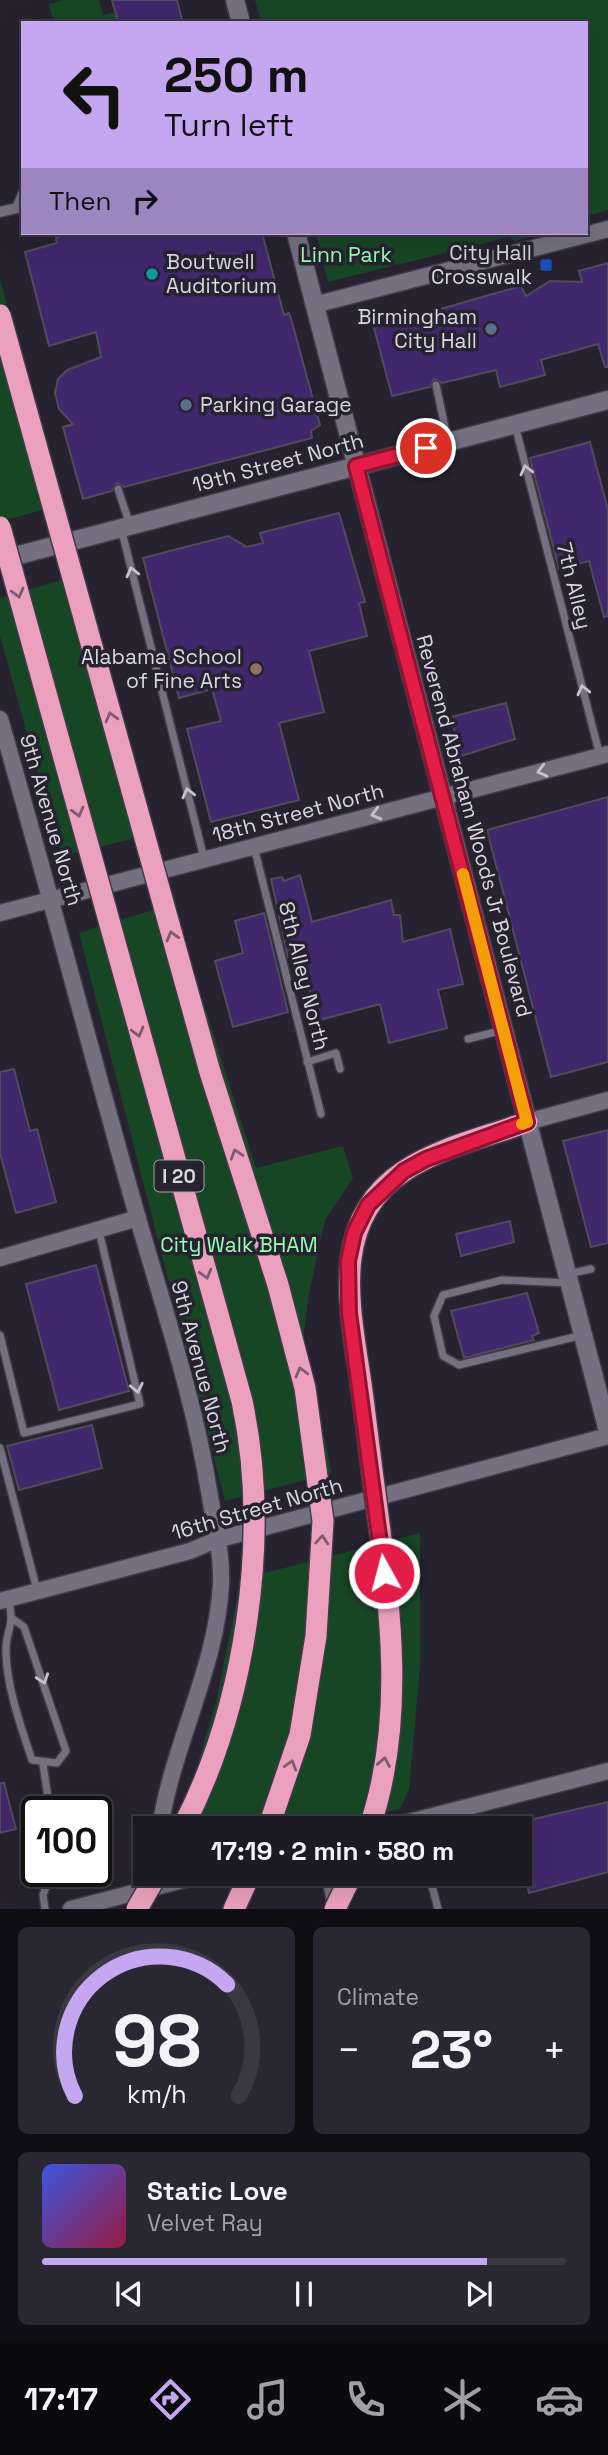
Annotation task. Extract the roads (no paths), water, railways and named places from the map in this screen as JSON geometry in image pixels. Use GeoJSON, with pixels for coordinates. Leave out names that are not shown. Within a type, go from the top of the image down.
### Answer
{"type":"FeatureCollection","features":[{"type":"Feature","properties":{"kind":"highway"},"geometry":{"type":"LineString","coordinates":[[0,315],[210,1072],[278,1285],[305,1388],[323,1521],[316,1636],[300,1735],[272,1816]]}},
{"type":"Feature","properties":{"kind":"highway","name":"I 20"},"geometry":{"type":"LineString","coordinates":[[0,527],[242,1401],[252,1446],[255,1534],[246,1619],[226,1714],[187,1816]]}},
{"type":"Feature","properties":{"kind":"highway"},"geometry":{"type":"LineString","coordinates":[[372,1816],[390,1725],[393,1669],[370,1454],[349,1313],[348,1261],[354,1233],[368,1205],[404,1171],[426,1159],[527,1122]]}},
{"type":"Feature","properties":{"kind":"highway"},"geometry":{"type":"LineString","coordinates":[[136,1909],[152,1886]]}},
{"type":"Feature","properties":{"kind":"highway"},"geometry":{"type":"LineString","coordinates":[[233,1909],[244,1886]]}},
{"type":"Feature","properties":{"kind":"highway"},"geometry":{"type":"LineString","coordinates":[[336,1909],[347,1886]]}},
{"type":"Feature","properties":{"kind":"main road"},"geometry":{"type":"LineString","coordinates":[[235,0],[240,21]]}},
{"type":"Feature","properties":{"kind":"main road","name":"Reverend Abraham Woods Jr Boulevard"},"geometry":{"type":"LineString","coordinates":[[296,235],[608,1430]]}},
{"type":"Feature","properties":{"kind":"main road","name":"19th Street North"},"geometry":{"type":"LineString","coordinates":[[0,560],[608,400]]}},
{"type":"Feature","properties":{"kind":"street"},"geometry":{"type":"LineString","coordinates":[[0,212],[17,208],[21,199]]}},
{"type":"Feature","properties":{"kind":"street"},"geometry":{"type":"LineString","coordinates":[[588,234],[608,229]]}},
{"type":"Feature","properties":{"kind":"street"},"geometry":{"type":"LineString","coordinates":[[314,305],[585,235]]}},
{"type":"Feature","properties":{"kind":"street","name":"9th Avenue North"},"geometry":{"type":"LineString","coordinates":[[0,719],[201,1436],[220,1584],[213,1637],[166,1791],[162,1816]]}},
{"type":"Feature","properties":{"kind":"street","name":"18th Street North"},"geometry":{"type":"LineString","coordinates":[[0,913],[604,755]]}},
{"type":"Feature","properties":{"kind":"street"},"geometry":{"type":"LineString","coordinates":[[527,1122],[608,1100]]}},
{"type":"Feature","properties":{"kind":"street"},"geometry":{"type":"LineString","coordinates":[[0,1258],[138,1218]]}},
{"type":"Feature","properties":{"kind":"street","name":"16th Street North"},"geometry":{"type":"LineString","coordinates":[[4,1600],[190,1551],[216,1540],[608,1436]]}},
{"type":"Feature","properties":{"kind":"street"},"geometry":{"type":"LineString","coordinates":[[446,1816],[608,1771]]}},
{"type":"Feature","properties":{"kind":"street"},"geometry":{"type":"LineString","coordinates":[[71,1909],[136,1886]]}},
{"type":"Feature","properties":{"kind":"street"},"geometry":{"type":"LineString","coordinates":[[331,1886],[336,1909]]}},
{"type":"Feature","properties":{"kind":"lane"},"geometry":{"type":"LineString","coordinates":[[436,385],[448,442]]}},
{"type":"Feature","properties":{"kind":"lane","name":"7th Alley"},"geometry":{"type":"LineString","coordinates":[[514,425],[604,755]]}},
{"type":"Feature","properties":{"kind":"lane"},"geometry":{"type":"LineString","coordinates":[[118,489],[205,859]]}},
{"type":"Feature","properties":{"kind":"lane","name":"8th Alley North"},"geometry":{"type":"LineString","coordinates":[[254,846],[321,1114]]}},
{"type":"Feature","properties":{"kind":"lane"},"geometry":{"type":"LineString","coordinates":[[468,1039],[503,1030]]}},
{"type":"Feature","properties":{"kind":"lane"},"geometry":{"type":"LineString","coordinates":[[307,1062],[336,1053],[340,1069]]}},
{"type":"Feature","properties":{"kind":"lane"},"geometry":{"type":"LineString","coordinates":[[0,1335],[24,1433],[141,1404],[99,1231]]}},
{"type":"Feature","properties":{"kind":"lane"},"geometry":{"type":"LineString","coordinates":[[583,1335],[459,1365],[443,1356],[434,1316],[443,1295],[502,1280],[568,1279],[591,1269]]}},
{"type":"Feature","properties":{"kind":"lane"},"geometry":{"type":"LineString","coordinates":[[0,1448],[37,1591]]}},
{"type":"Feature","properties":{"kind":"lane"},"geometry":{"type":"LineString","coordinates":[[4,1600],[13,1619],[24,1628],[35,1654],[66,1751],[57,1762],[43,1764],[32,1760],[8,1673],[6,1650],[13,1619]]}},
{"type":"Feature","properties":{"kind":"lane"},"geometry":{"type":"LineString","coordinates":[[43,1764],[48,1796]]}},
{"type":"Feature","properties":{"kind":"lane"},"geometry":{"type":"LineString","coordinates":[[432,1886],[438,1909]]}},
{"type":"Feature","properties":{"kind":"lane"},"geometry":{"type":"LineString","coordinates":[[45,1909],[43,1895],[46,1887]]}},
{"type":"Feature","properties":{"kind":"place","name":"City Hall Crosswalk"},"geometry":{"type":"Point","coordinates":[546,265]}},
{"type":"Feature","properties":{"kind":"place","name":"Boutwell Auditorium"},"geometry":{"type":"Point","coordinates":[152,274]}},
{"type":"Feature","properties":{"kind":"place","name":"Birmingham City Hall"},"geometry":{"type":"Point","coordinates":[491,329]}},
{"type":"Feature","properties":{"kind":"place","name":"Parking Garage"},"geometry":{"type":"Point","coordinates":[186,405]}},
{"type":"Feature","properties":{"kind":"place","name":"Alabama School of Fine Arts"},"geometry":{"type":"Point","coordinates":[256,669]}},
{"type":"Feature","properties":{"kind":"park label","name":"Linn Park"},"geometry":{"type":"Point","coordinates":[346,255]}},
{"type":"Feature","properties":{"kind":"park label","name":"City Walk BHAM"},"geometry":{"type":"Point","coordinates":[239,1245]}}]}
